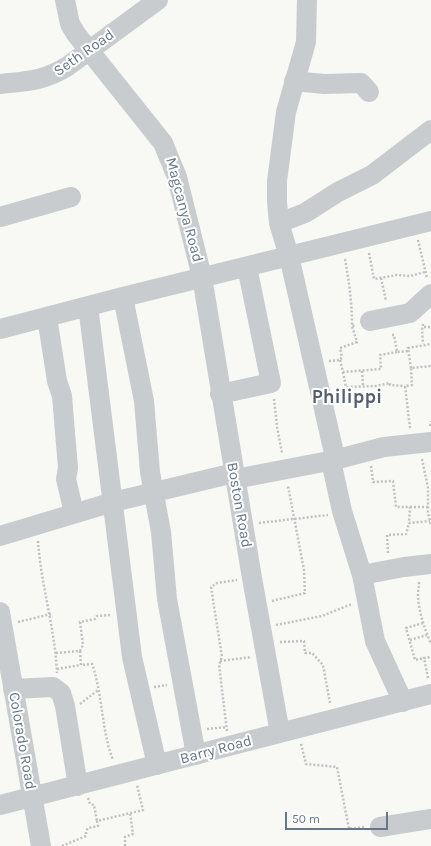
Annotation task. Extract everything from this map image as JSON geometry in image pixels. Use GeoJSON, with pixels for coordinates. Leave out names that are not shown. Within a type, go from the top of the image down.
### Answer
{"type":"FeatureCollection","features":[{"type":"Feature","properties":{"kind":"street","name":"Magcanya Road"},"geometry":{"type":"LineString","coordinates":[[65,0],[70,24],[89,51],[163,143],[172,159],[202,277]]}},
{"type":"Feature","properties":{"kind":"street","name":"Seth Road"},"geometry":{"type":"LineString","coordinates":[[0,84],[37,80],[52,76],[89,51],[158,0]]}},
{"type":"Feature","properties":{"kind":"street"},"geometry":{"type":"LineString","coordinates":[[307,0],[306,42],[286,112],[277,181],[277,202],[280,223],[315,364],[334,453],[333,470],[342,511],[362,575],[375,641],[403,702]]}},
{"type":"Feature","properties":{"kind":"street"},"geometry":{"type":"LineString","coordinates":[[294,81],[324,84],[361,83],[369,92]]}},
{"type":"Feature","properties":{"kind":"street"},"geometry":{"type":"LineString","coordinates":[[280,223],[305,213],[338,192],[372,175],[431,130]]}},
{"type":"Feature","properties":{"kind":"street"},"geometry":{"type":"LineString","coordinates":[[0,217],[72,198]]}},
{"type":"Feature","properties":{"kind":"street"},"geometry":{"type":"LineString","coordinates":[[0,330],[202,277],[423,223]]}},
{"type":"Feature","properties":{"kind":"street"},"geometry":{"type":"LineString","coordinates":[[220,394],[271,383],[247,266]]}},
{"type":"Feature","properties":{"kind":"street","name":"Boston Road"},"geometry":{"type":"LineString","coordinates":[[202,277],[220,394],[263,642],[288,731]]}},
{"type":"Feature","properties":{"kind":"street"},"geometry":{"type":"LineString","coordinates":[[374,321],[410,313],[429,288]]}},
{"type":"Feature","properties":{"kind":"street"},"geometry":{"type":"LineString","coordinates":[[123,297],[140,380],[154,493],[161,532],[166,599],[196,755]]}},
{"type":"Feature","properties":{"kind":"street"},"geometry":{"type":"LineString","coordinates":[[88,306],[127,614],[138,688],[156,765]]}},
{"type":"Feature","properties":{"kind":"street"},"geometry":{"type":"LineString","coordinates":[[47,317],[57,381],[62,396],[68,468],[66,479],[74,513]]}},
{"type":"Feature","properties":{"kind":"street"},"geometry":{"type":"LineString","coordinates":[[0,536],[113,502],[234,476],[286,469],[334,460],[366,451],[421,443]]}},
{"type":"Feature","properties":{"kind":"street"},"geometry":{"type":"LineString","coordinates":[[362,575],[390,569],[424,565]]}},
{"type":"Feature","properties":{"kind":"street","name":"Colorado Road"},"geometry":{"type":"LineString","coordinates":[[2,631],[41,846]]}},
{"type":"Feature","properties":{"kind":"street"},"geometry":{"type":"LineString","coordinates":[[13,689],[48,687],[62,697],[81,785]]}},
{"type":"Feature","properties":{"kind":"street","name":"Barry Road"},"geometry":{"type":"LineString","coordinates":[[0,806],[334,719],[431,696]]}},
{"type":"Feature","properties":{"kind":"street"},"geometry":{"type":"LineString","coordinates":[[380,828],[431,819]]}},
{"type":"Feature","properties":{"kind":"path"},"geometry":{"type":"LineString","coordinates":[[423,223],[425,272],[429,288]]}},
{"type":"Feature","properties":{"kind":"path"},"geometry":{"type":"LineString","coordinates":[[364,237],[368,246],[374,278],[397,275],[410,276],[425,272]]}},
{"type":"Feature","properties":{"kind":"path"},"geometry":{"type":"LineString","coordinates":[[342,243],[349,276],[348,286],[353,307],[374,321],[386,335],[394,335],[397,352]]}},
{"type":"Feature","properties":{"kind":"path"},"geometry":{"type":"LineString","coordinates":[[381,278],[374,321],[357,342],[340,348],[342,357],[340,360],[346,387],[363,385],[365,387],[390,383],[390,385],[412,385],[408,351]]}},
{"type":"Feature","properties":{"kind":"path"},"geometry":{"type":"LineString","coordinates":[[423,327],[423,344]]}},
{"type":"Feature","properties":{"kind":"path"},"geometry":{"type":"LineString","coordinates":[[343,372],[381,369],[380,355],[408,351],[408,348],[423,344],[431,344]]}},
{"type":"Feature","properties":{"kind":"path"},"geometry":{"type":"LineString","coordinates":[[315,364],[340,360]]}},
{"type":"Feature","properties":{"kind":"path"},"geometry":{"type":"LineString","coordinates":[[411,368],[431,366]]}},
{"type":"Feature","properties":{"kind":"path"},"geometry":{"type":"LineString","coordinates":[[362,371],[363,385]]}},
{"type":"Feature","properties":{"kind":"path"},"geometry":{"type":"LineString","coordinates":[[256,604],[282,600],[305,593],[304,570],[277,427],[274,391],[271,383]]}},
{"type":"Feature","properties":{"kind":"path"},"geometry":{"type":"LineString","coordinates":[[404,386],[421,443],[421,451],[428,488],[431,525]]}},
{"type":"Feature","properties":{"kind":"path"},"geometry":{"type":"LineString","coordinates":[[366,451],[370,459],[373,482],[393,481],[396,507],[429,507]]}},
{"type":"Feature","properties":{"kind":"path"},"geometry":{"type":"LineString","coordinates":[[390,569],[387,552],[387,535],[406,534],[409,523],[410,507]]}},
{"type":"Feature","properties":{"kind":"path"},"geometry":{"type":"LineString","coordinates":[[243,526],[294,518],[310,518],[342,511]]}},
{"type":"Feature","properties":{"kind":"path"},"geometry":{"type":"LineString","coordinates":[[409,523],[430,521]]}},
{"type":"Feature","properties":{"kind":"path"},"geometry":{"type":"LineString","coordinates":[[39,524],[39,561],[51,614],[57,669],[62,697],[82,703],[98,689]]}},
{"type":"Feature","properties":{"kind":"path"},"geometry":{"type":"LineString","coordinates":[[424,565],[418,596],[423,623],[431,644]]}},
{"type":"Feature","properties":{"kind":"path"},"geometry":{"type":"LineString","coordinates":[[231,746],[219,665],[222,657],[211,587],[217,583],[252,578]]}},
{"type":"Feature","properties":{"kind":"path"},"geometry":{"type":"LineString","coordinates":[[220,661],[344,607],[368,601]]}},
{"type":"Feature","properties":{"kind":"path"},"geometry":{"type":"LineString","coordinates":[[2,631],[51,614]]}},
{"type":"Feature","properties":{"kind":"path"},"geometry":{"type":"LineString","coordinates":[[81,665],[80,651],[83,645],[80,622],[95,619],[98,616],[127,614]]}},
{"type":"Feature","properties":{"kind":"path"},"geometry":{"type":"LineString","coordinates":[[423,623],[406,628],[414,660],[431,657]]}},
{"type":"Feature","properties":{"kind":"path"},"geometry":{"type":"LineString","coordinates":[[410,640],[427,635]]}},
{"type":"Feature","properties":{"kind":"path"},"geometry":{"type":"LineString","coordinates":[[263,642],[304,640],[305,653],[312,653],[323,665],[334,719]]}},
{"type":"Feature","properties":{"kind":"path"},"geometry":{"type":"LineString","coordinates":[[56,653],[80,651]]}},
{"type":"Feature","properties":{"kind":"path"},"geometry":{"type":"LineString","coordinates":[[424,658],[431,696]]}},
{"type":"Feature","properties":{"kind":"path"},"geometry":{"type":"LineString","coordinates":[[57,669],[92,664],[105,730],[143,810],[97,821]]}},
{"type":"Feature","properties":{"kind":"path"},"geometry":{"type":"LineString","coordinates":[[138,688],[182,683]]}},
{"type":"Feature","properties":{"kind":"path"},"geometry":{"type":"LineString","coordinates":[[288,731],[306,764],[337,767],[349,829],[379,824],[380,828]]}},
{"type":"Feature","properties":{"kind":"path"},"geometry":{"type":"LineString","coordinates":[[62,846],[86,836],[86,830],[88,828],[98,826],[94,805],[90,804],[81,785]]}},
{"type":"Feature","properties":{"kind":"path"},"geometry":{"type":"LineString","coordinates":[[125,846],[125,837],[133,834],[130,813]]}},
{"type":"Feature","properties":{"kind":"path"},"geometry":{"type":"LineString","coordinates":[[72,842],[73,846]]}},
{"type":"Feature","properties":{"kind":"district","name":"Philippi"},"geometry":{"type":"Point","coordinates":[347,398]}}]}
